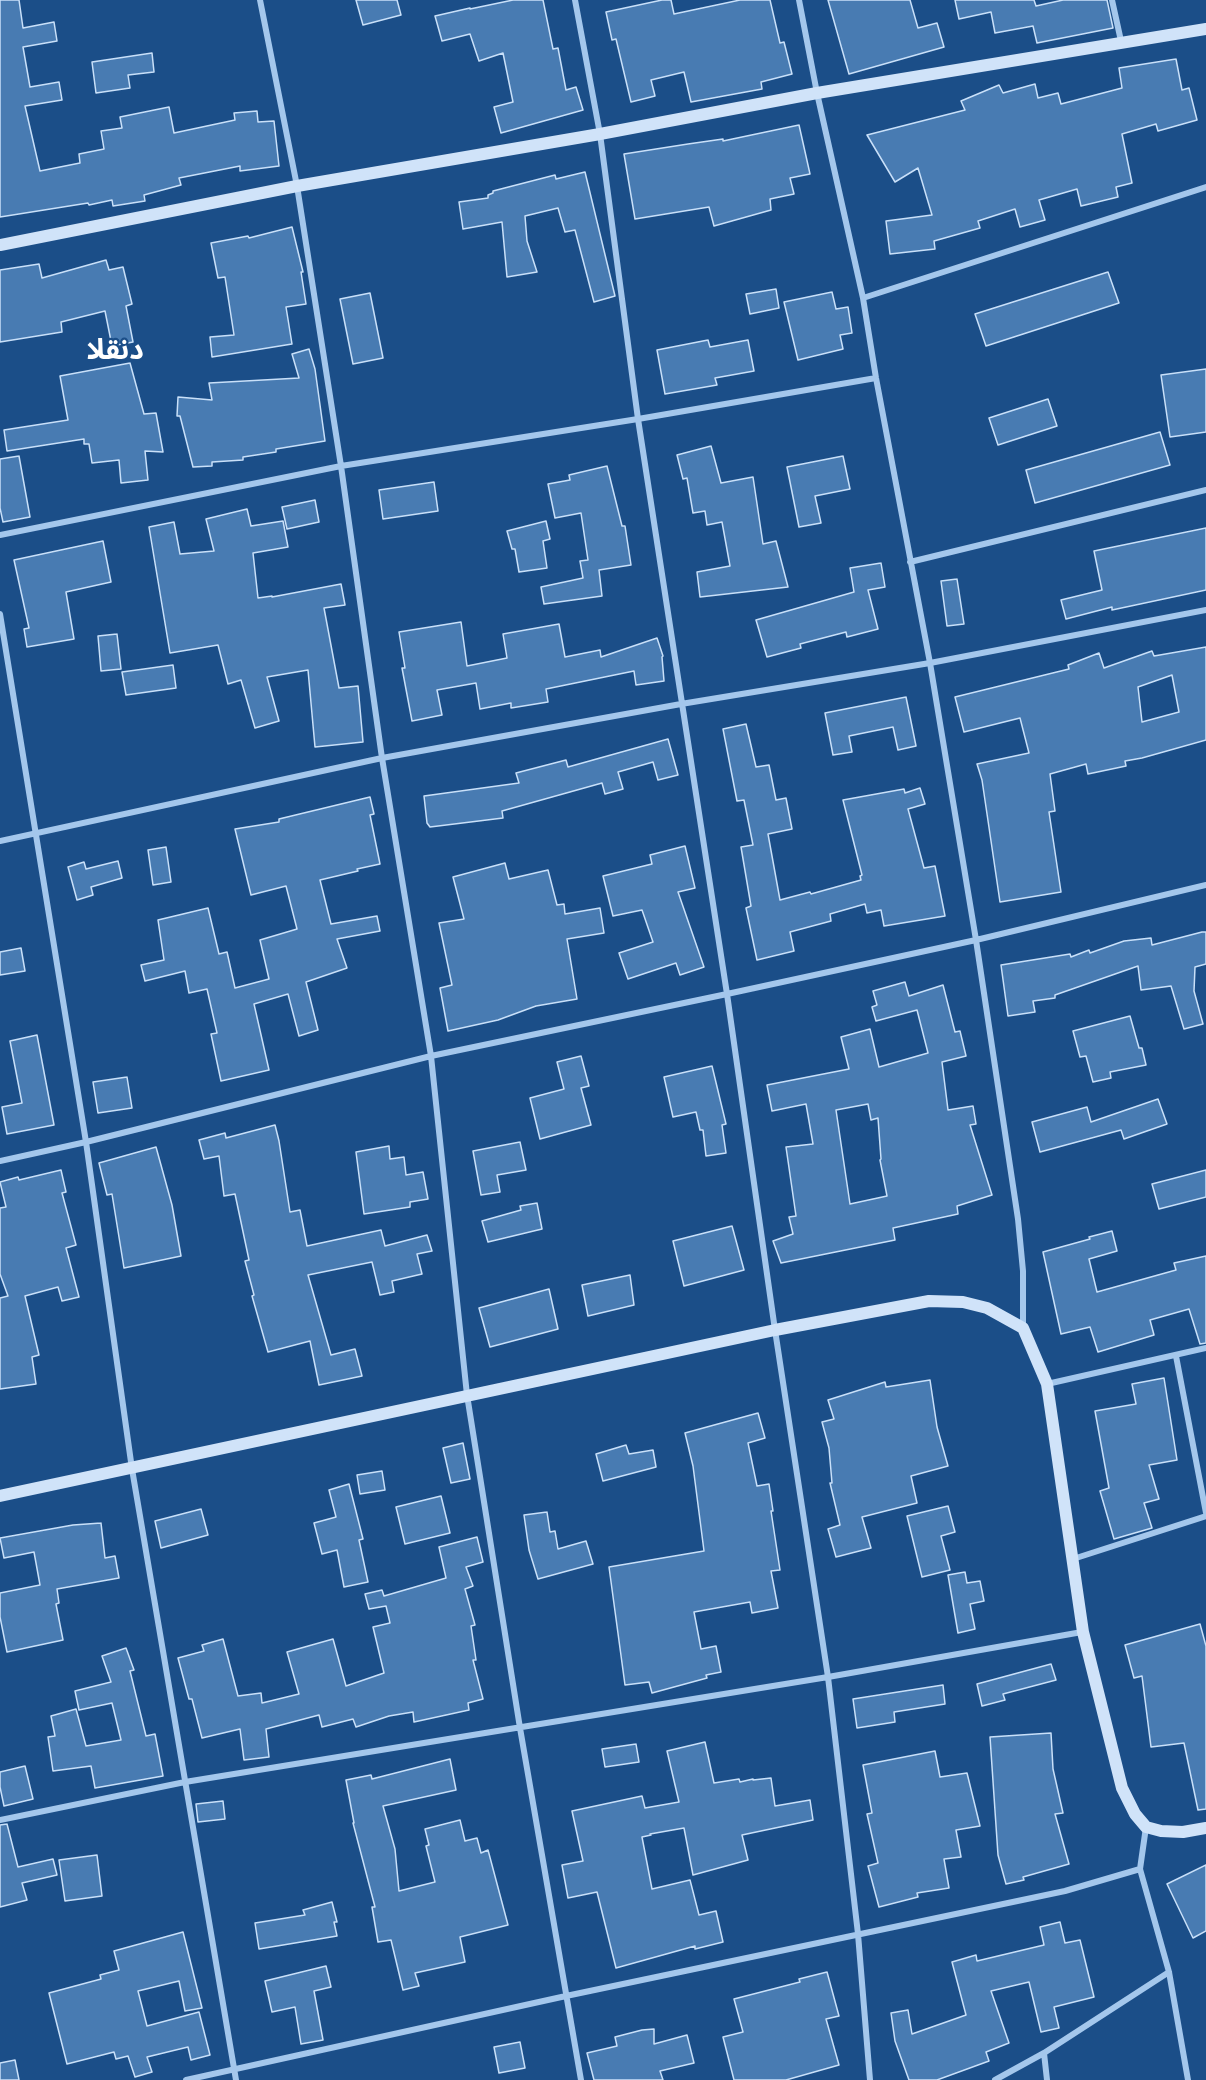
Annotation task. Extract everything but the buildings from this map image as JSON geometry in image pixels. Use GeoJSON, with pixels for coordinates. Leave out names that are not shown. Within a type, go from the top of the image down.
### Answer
{"type":"FeatureCollection","features":[{"type":"Feature","properties":{"kind":"main road"},"geometry":{"type":"LineString","coordinates":[[0,245],[297,186],[600,134],[817,93],[1121,41],[1206,29]]}},
{"type":"Feature","properties":{"kind":"main road"},"geometry":{"type":"LineString","coordinates":[[0,1496],[775,1330],[929,1301],[963,1302],[987,1308],[1023,1328],[1047,1384],[1083,1632],[1122,1788],[1135,1814],[1146,1827],[1161,1831],[1183,1832],[1206,1828]]}},
{"type":"Feature","properties":{"kind":"street"},"geometry":{"type":"LineString","coordinates":[[260,0],[297,186],[341,466],[382,758],[431,1056],[467,1395],[520,1728],[581,2080]]}},
{"type":"Feature","properties":{"kind":"street"},"geometry":{"type":"LineString","coordinates":[[575,0],[600,134],[638,419],[727,994],[828,1677],[858,1934],[870,2080]]}},
{"type":"Feature","properties":{"kind":"street"},"geometry":{"type":"LineString","coordinates":[[799,0],[817,93],[863,298],[930,663],[976,940],[1018,1219],[1023,1271],[1023,1328]]}},
{"type":"Feature","properties":{"kind":"street"},"geometry":{"type":"LineString","coordinates":[[1112,0],[1121,41]]}},
{"type":"Feature","properties":{"kind":"street"},"geometry":{"type":"LineString","coordinates":[[863,298],[1206,187]]}},
{"type":"Feature","properties":{"kind":"street"},"geometry":{"type":"LineString","coordinates":[[0,536],[341,466],[638,419],[876,378]]}},
{"type":"Feature","properties":{"kind":"street"},"geometry":{"type":"LineString","coordinates":[[910,562],[1206,490]]}},
{"type":"Feature","properties":{"kind":"street"},"geometry":{"type":"LineString","coordinates":[[0,841],[382,758],[681,704],[930,663],[1206,610]]}},
{"type":"Feature","properties":{"kind":"street"},"geometry":{"type":"LineString","coordinates":[[0,614],[86,1142],[132,1469],[236,2080]]}},
{"type":"Feature","properties":{"kind":"street"},"geometry":{"type":"LineString","coordinates":[[0,1161],[86,1142],[431,1056],[976,940],[1206,885]]}},
{"type":"Feature","properties":{"kind":"street"},"geometry":{"type":"LineString","coordinates":[[1047,1384],[1206,1348]]}},
{"type":"Feature","properties":{"kind":"street"},"geometry":{"type":"LineString","coordinates":[[1073,1559],[1206,1514],[1176,1356]]}},
{"type":"Feature","properties":{"kind":"street"},"geometry":{"type":"LineString","coordinates":[[0,1820],[184,1782],[828,1677],[1083,1632]]}},
{"type":"Feature","properties":{"kind":"street"},"geometry":{"type":"LineString","coordinates":[[1146,1827],[1140,1869],[1169,1972],[1188,2080]]}},
{"type":"Feature","properties":{"kind":"street"},"geometry":{"type":"LineString","coordinates":[[186,2080],[566,1996],[1065,1890],[1140,1869]]}},
{"type":"Feature","properties":{"kind":"street"},"geometry":{"type":"LineString","coordinates":[[995,2080],[1044,2053],[1169,1972]]}},
{"type":"Feature","properties":{"kind":"street"},"geometry":{"type":"LineString","coordinates":[[1044,2053],[1047,2080]]}},
{"type":"Feature","properties":{"kind":"district","name":"دنقلا"},"geometry":{"type":"Point","coordinates":[115,351]}}]}
